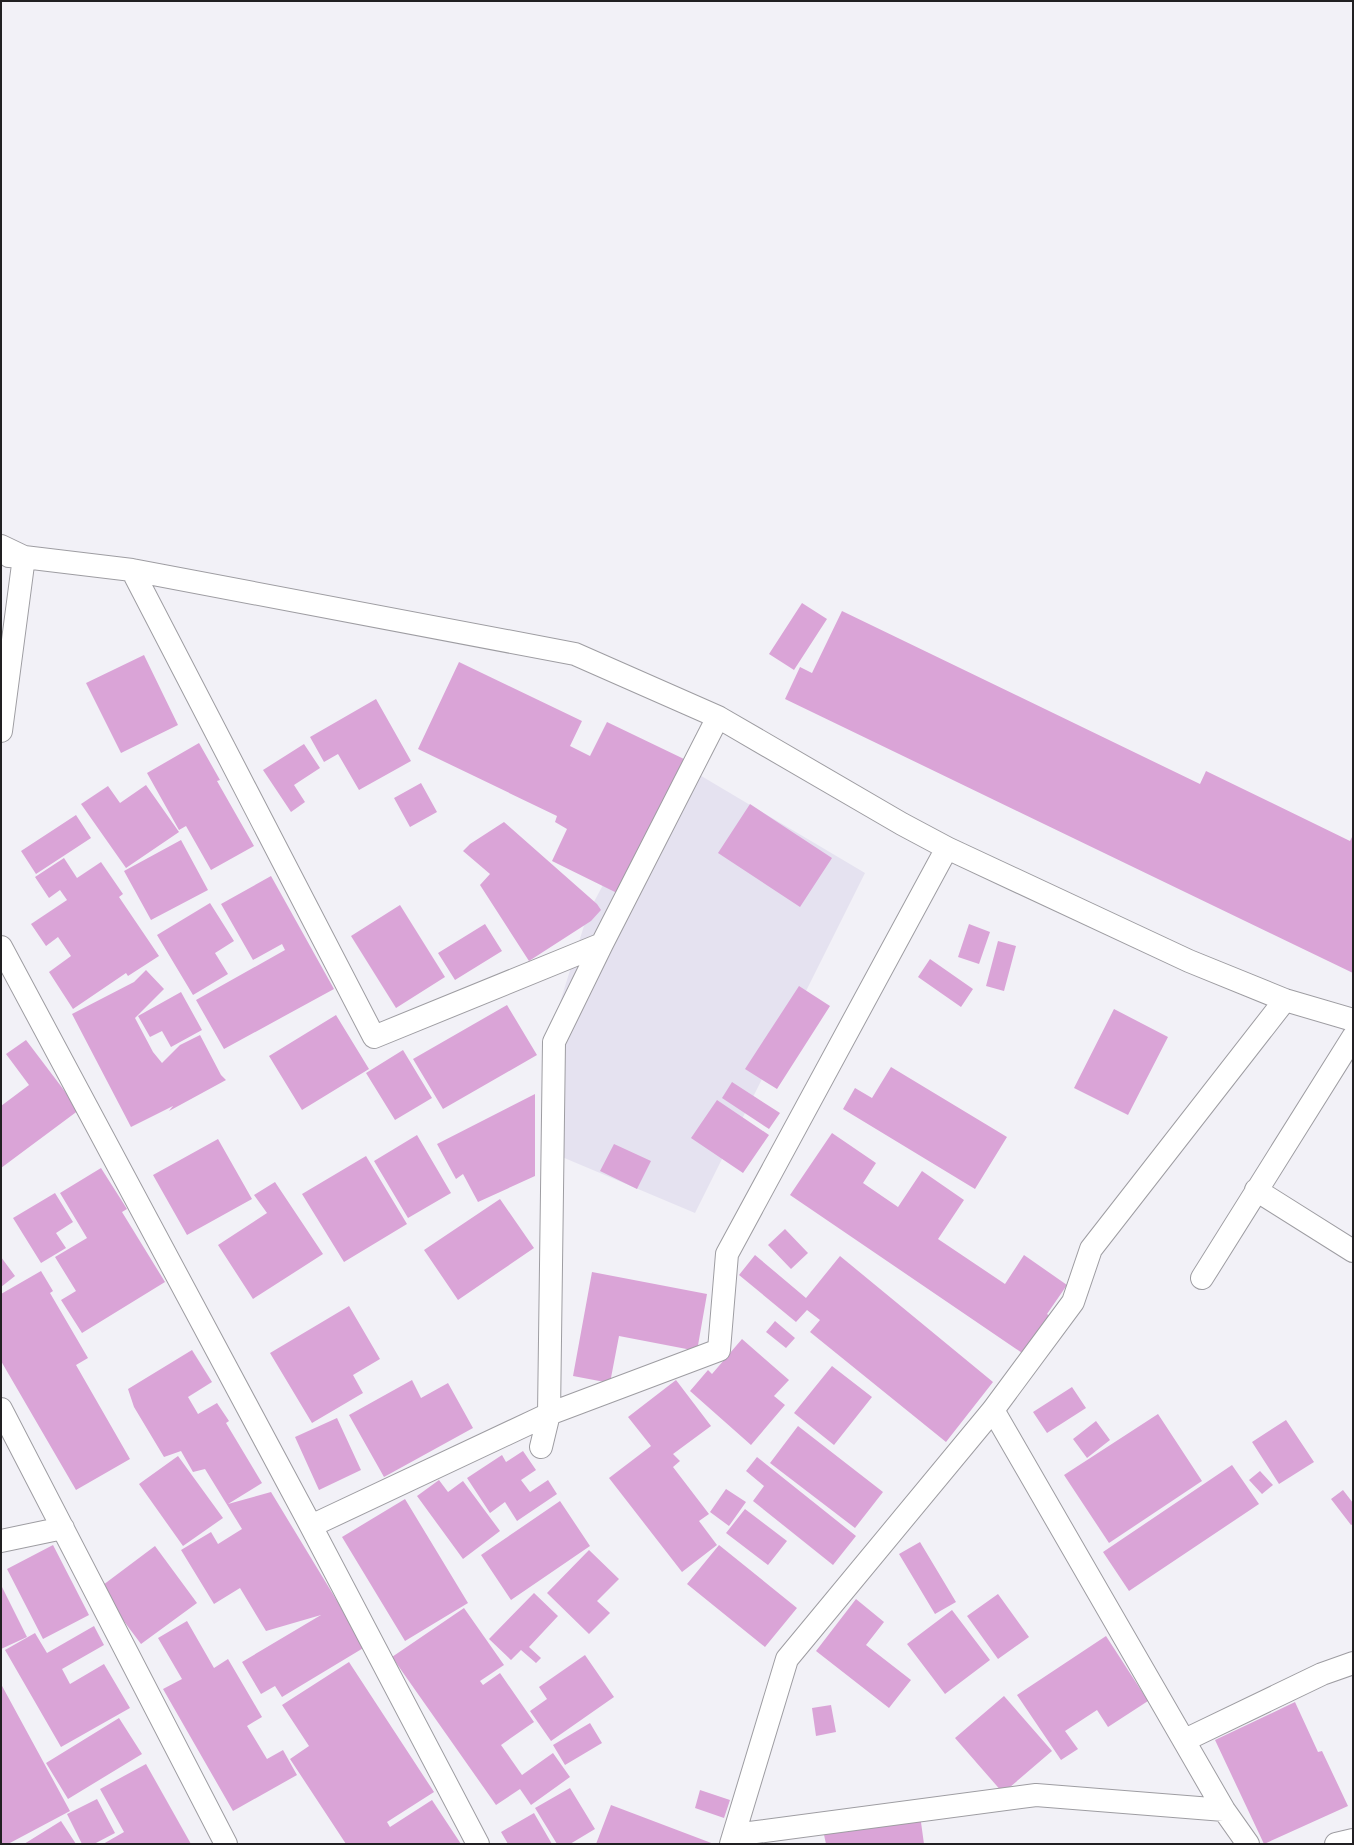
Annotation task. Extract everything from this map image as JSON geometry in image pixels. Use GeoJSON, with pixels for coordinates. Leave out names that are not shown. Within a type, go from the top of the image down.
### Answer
{"type":"FeatureCollection","features":[{"type":"Feature","properties":{"kind":"street"},"geometry":{"type":"LineString","coordinates":[[1,546],[24,557]]}},
{"type":"Feature","properties":{"kind":"street"},"geometry":{"type":"LineString","coordinates":[[1,555],[132,570],[575,654],[718,717],[902,824],[947,848],[1188,961],[1285,1000],[1353,1020]]}},
{"type":"Feature","properties":{"kind":"street"},"geometry":{"type":"LineString","coordinates":[[1,731],[24,557]]}},
{"type":"Feature","properties":{"kind":"street"},"geometry":{"type":"LineString","coordinates":[[132,570],[374,1037],[602,944]]}},
{"type":"Feature","properties":{"kind":"street"},"geometry":{"type":"LineString","coordinates":[[541,1447],[549,1414],[554,1042],[602,944],[718,717]]}},
{"type":"Feature","properties":{"kind":"street"},"geometry":{"type":"LineString","coordinates":[[312,1526],[549,1414],[719,1350],[727,1254],[947,848]]}},
{"type":"Feature","properties":{"kind":"street"},"geometry":{"type":"LineString","coordinates":[[1,947],[312,1526],[478,1844]]}},
{"type":"Feature","properties":{"kind":"street"},"geometry":{"type":"LineString","coordinates":[[1224,1810],[1036,1795],[732,1839],[787,1659],[993,1410],[1072,1302],[1091,1250],[1285,1000]]}},
{"type":"Feature","properties":{"kind":"street"},"geometry":{"type":"LineString","coordinates":[[1202,1278],[1353,1036]]}},
{"type":"Feature","properties":{"kind":"street"},"geometry":{"type":"LineString","coordinates":[[1256,1190],[1353,1251]]}},
{"type":"Feature","properties":{"kind":"street"},"geometry":{"type":"LineString","coordinates":[[1,1409],[226,1844]]}},
{"type":"Feature","properties":{"kind":"street"},"geometry":{"type":"LineString","coordinates":[[993,1410],[1224,1810],[1248,1844]]}},
{"type":"Feature","properties":{"kind":"street"},"geometry":{"type":"LineString","coordinates":[[1,1541],[63,1528]]}},
{"type":"Feature","properties":{"kind":"street"},"geometry":{"type":"LineString","coordinates":[[1184,1740],[1322,1674],[1353,1663]]}},
{"type":"Feature","properties":{"kind":"street"},"geometry":{"type":"LineString","coordinates":[[1336,1844],[1353,1840]]}},
{"type":"Feature","properties":{"kind":"shaded area"},"geometry":{"type":"Polygon","coordinates":[[[671,758],[865,873],[695,1213],[543,1149],[547,1044],[588,913],[671,758]]]}},
{"type":"Feature","properties":{"kind":"building"},"geometry":{"type":"Polygon","coordinates":[[[802,603],[827,619],[794,670],[769,654],[802,603]]]}},
{"type":"Feature","properties":{"kind":"building"},"geometry":{"type":"Polygon","coordinates":[[[842,611],[1200,784],[1206,771],[1350,841],[1353,835],[1353,973],[785,699],[800,667],[812,673],[842,611]]]}},
{"type":"Feature","properties":{"kind":"building"},"geometry":{"type":"Polygon","coordinates":[[[144,655],[178,725],[121,753],[86,683],[144,655]]]}},
{"type":"Feature","properties":{"kind":"building"},"geometry":{"type":"Polygon","coordinates":[[[459,662],[582,721],[570,746],[590,756],[607,722],[684,759],[619,894],[552,861],[567,829],[555,822],[557,816],[418,749],[459,662]]]}},
{"type":"Feature","properties":{"kind":"building"},"geometry":{"type":"Polygon","coordinates":[[[376,699],[411,761],[359,790],[338,754],[324,762],[310,737],[376,699]]]}},
{"type":"Feature","properties":{"kind":"building"},"geometry":{"type":"Polygon","coordinates":[[[199,743],[220,780],[217,781],[254,846],[211,870],[186,826],[179,830],[147,773],[199,743]]]}},
{"type":"Feature","properties":{"kind":"building"},"geometry":{"type":"Polygon","coordinates":[[[304,744],[320,768],[294,785],[305,802],[291,812],[263,770],[304,744]]]}},
{"type":"Feature","properties":{"kind":"building"},"geometry":{"type":"Polygon","coordinates":[[[421,783],[437,812],[410,827],[394,798],[421,783]]]}},
{"type":"Feature","properties":{"kind":"building"},"geometry":{"type":"Polygon","coordinates":[[[146,785],[179,832],[126,868],[81,804],[108,786],[120,803],[146,785]]]}},
{"type":"Feature","properties":{"kind":"building"},"geometry":{"type":"Polygon","coordinates":[[[750,804],[832,858],[800,907],[718,853],[750,804]]]}},
{"type":"Feature","properties":{"kind":"building"},"geometry":{"type":"Polygon","coordinates":[[[76,815],[91,838],[36,874],[21,851],[76,815]]]}},
{"type":"Feature","properties":{"kind":"building"},"geometry":{"type":"Polygon","coordinates":[[[504,822],[597,904],[601,910],[591,921],[529,961],[480,885],[490,874],[463,851],[470,844],[504,822]]]}},
{"type":"Feature","properties":{"kind":"building"},"geometry":{"type":"Polygon","coordinates":[[[181,840],[208,890],[151,920],[124,871],[181,840]]]}},
{"type":"Feature","properties":{"kind":"building"},"geometry":{"type":"Polygon","coordinates":[[[64,858],[77,878],[101,862],[123,894],[119,897],[159,956],[128,976],[126,973],[73,1009],[49,972],[71,956],[58,937],[46,946],[31,924],[67,900],[60,890],[49,898],[35,877],[64,858]]]}},
{"type":"Feature","properties":{"kind":"building"},"geometry":{"type":"Polygon","coordinates":[[[271,876],[334,989],[224,1049],[196,1000],[285,950],[282,944],[253,960],[221,904],[271,876]]]}},
{"type":"Feature","properties":{"kind":"building"},"geometry":{"type":"Polygon","coordinates":[[[210,903],[234,941],[215,953],[228,974],[193,995],[157,935],[210,903]]]}},
{"type":"Feature","properties":{"kind":"building"},"geometry":{"type":"Polygon","coordinates":[[[400,905],[445,977],[396,1008],[351,936],[400,905]]]}},
{"type":"Feature","properties":{"kind":"building"},"geometry":{"type":"Polygon","coordinates":[[[485,924],[502,951],[455,980],[438,953],[485,924]]]}},
{"type":"Feature","properties":{"kind":"building"},"geometry":{"type":"Polygon","coordinates":[[[969,924],[990,932],[979,964],[958,957],[969,924]]]}},
{"type":"Feature","properties":{"kind":"building"},"geometry":{"type":"Polygon","coordinates":[[[998,941],[1016,946],[1004,991],[986,986],[998,941]]]}},
{"type":"Feature","properties":{"kind":"building"},"geometry":{"type":"Polygon","coordinates":[[[930,959],[973,989],[961,1007],[918,977],[930,959]]]}},
{"type":"Feature","properties":{"kind":"building"},"geometry":{"type":"Polygon","coordinates":[[[146,970],[164,989],[135,1018],[153,1052],[162,1063],[180,1045],[200,1035],[221,1075],[226,1080],[169,1111],[173,1106],[131,1127],[72,1014],[134,982],[146,970]]]}},
{"type":"Feature","properties":{"kind":"building"},"geometry":{"type":"Polygon","coordinates":[[[799,986],[830,1006],[777,1089],[745,1069],[799,986]]]}},
{"type":"Feature","properties":{"kind":"building"},"geometry":{"type":"Polygon","coordinates":[[[181,992],[202,1030],[171,1047],[162,1031],[150,1037],[138,1016],[181,992]]]}},
{"type":"Feature","properties":{"kind":"building"},"geometry":{"type":"Polygon","coordinates":[[[507,1005],[537,1055],[443,1109],[413,1059],[507,1005]]]}},
{"type":"Feature","properties":{"kind":"building"},"geometry":{"type":"Polygon","coordinates":[[[1114,1009],[1168,1037],[1128,1115],[1074,1088],[1114,1009]]]}},
{"type":"Feature","properties":{"kind":"building"},"geometry":{"type":"Polygon","coordinates":[[[336,1015],[369,1069],[302,1110],[269,1056],[336,1015]]]}},
{"type":"Feature","properties":{"kind":"building"},"geometry":{"type":"Polygon","coordinates":[[[26,1040],[79,1110],[1,1168],[1,1106],[29,1085],[6,1054],[26,1040]]]}},
{"type":"Feature","properties":{"kind":"building"},"geometry":{"type":"Polygon","coordinates":[[[403,1050],[432,1098],[395,1120],[366,1073],[403,1050]]]}},
{"type":"Feature","properties":{"kind":"building"},"geometry":{"type":"Polygon","coordinates":[[[891,1067],[1007,1137],[975,1189],[843,1109],[855,1088],[872,1098],[891,1067]]]}},
{"type":"Feature","properties":{"kind":"building"},"geometry":{"type":"Polygon","coordinates":[[[732,1082],[780,1113],[769,1129],[722,1098],[732,1082]]]}},
{"type":"Feature","properties":{"kind":"building"},"geometry":{"type":"Polygon","coordinates":[[[535,1094],[535,1176],[478,1202],[463,1174],[456,1179],[437,1144],[535,1094]]]}},
{"type":"Feature","properties":{"kind":"building"},"geometry":{"type":"Polygon","coordinates":[[[717,1100],[769,1135],[743,1173],[691,1138],[717,1100]]]}},
{"type":"Feature","properties":{"kind":"building"},"geometry":{"type":"Polygon","coordinates":[[[832,1133],[876,1163],[863,1183],[898,1207],[922,1171],[964,1200],[938,1239],[1005,1284],[1024,1255],[1067,1285],[1047,1314],[1051,1317],[1025,1355],[790,1195],[832,1133]]]}},
{"type":"Feature","properties":{"kind":"building"},"geometry":{"type":"Polygon","coordinates":[[[417,1135],[451,1193],[408,1218],[374,1161],[417,1135]]]}},
{"type":"Feature","properties":{"kind":"building"},"geometry":{"type":"Polygon","coordinates":[[[218,1139],[252,1199],[187,1235],[153,1175],[218,1139]]]}},
{"type":"Feature","properties":{"kind":"building"},"geometry":{"type":"Polygon","coordinates":[[[614,1144],[651,1161],[637,1189],[600,1171],[614,1144]]]}},
{"type":"Feature","properties":{"kind":"building"},"geometry":{"type":"Polygon","coordinates":[[[366,1156],[407,1224],[344,1262],[302,1194],[366,1156]]]}},
{"type":"Feature","properties":{"kind":"building"},"geometry":{"type":"Polygon","coordinates":[[[101,1168],[127,1209],[122,1212],[165,1282],[82,1333],[61,1300],[76,1291],[55,1257],[87,1238],[60,1193],[101,1168]]]}},
{"type":"Feature","properties":{"kind":"building"},"geometry":{"type":"Polygon","coordinates":[[[275,1182],[323,1254],[253,1299],[218,1245],[267,1213],[254,1195],[275,1182]]]}},
{"type":"Feature","properties":{"kind":"building"},"geometry":{"type":"Polygon","coordinates":[[[55,1193],[73,1222],[56,1233],[66,1248],[41,1263],[13,1218],[55,1193]]]}},
{"type":"Feature","properties":{"kind":"building"},"geometry":{"type":"Polygon","coordinates":[[[500,1199],[534,1248],[458,1300],[424,1250],[500,1199]]]}},
{"type":"Feature","properties":{"kind":"building"},"geometry":{"type":"Polygon","coordinates":[[[785,1229],[808,1253],[791,1269],[768,1245],[785,1229]]]}},
{"type":"Feature","properties":{"kind":"building"},"geometry":{"type":"Polygon","coordinates":[[[755,1255],[806,1298],[840,1256],[993,1382],[946,1442],[810,1332],[820,1320],[807,1310],[796,1322],[739,1275],[755,1255]]]}},
{"type":"Feature","properties":{"kind":"building"},"geometry":{"type":"Polygon","coordinates":[[[1,1257],[15,1276],[1,1287],[1,1257]]]}},
{"type":"Feature","properties":{"kind":"building"},"geometry":{"type":"Polygon","coordinates":[[[41,1271],[53,1291],[50,1293],[88,1358],[76,1365],[130,1459],[76,1490],[1,1361],[1,1294],[41,1271]]]}},
{"type":"Feature","properties":{"kind":"building"},"geometry":{"type":"Polygon","coordinates":[[[592,1272],[707,1294],[697,1351],[619,1336],[610,1383],[573,1376],[592,1272]]]}},
{"type":"Feature","properties":{"kind":"building"},"geometry":{"type":"Polygon","coordinates":[[[349,1306],[380,1359],[353,1375],[363,1393],[312,1423],[270,1353],[349,1306]]]}},
{"type":"Feature","properties":{"kind":"building"},"geometry":{"type":"Polygon","coordinates":[[[775,1321],[795,1338],[786,1348],[766,1332],[775,1321]]]}},
{"type":"Feature","properties":{"kind":"building"},"geometry":{"type":"Polygon","coordinates":[[[742,1339],[789,1380],[774,1396],[785,1405],[751,1445],[690,1391],[708,1370],[712,1374],[742,1339]]]}},
{"type":"Feature","properties":{"kind":"building"},"geometry":{"type":"Polygon","coordinates":[[[192,1350],[212,1382],[188,1397],[198,1414],[217,1403],[229,1421],[226,1423],[262,1483],[228,1504],[271,1492],[365,1647],[282,1697],[275,1686],[261,1694],[242,1662],[321,1615],[266,1631],[240,1588],[214,1604],[181,1550],[211,1532],[218,1544],[242,1529],[205,1469],[193,1472],[181,1451],[164,1457],[134,1407],[128,1389],[192,1350]]]}},
{"type":"Feature","properties":{"kind":"building"},"geometry":{"type":"Polygon","coordinates":[[[832,1366],[872,1397],[834,1445],[794,1413],[832,1366]]]}},
{"type":"Feature","properties":{"kind":"building"},"geometry":{"type":"Polygon","coordinates":[[[412,1380],[421,1398],[448,1383],[473,1428],[384,1477],[349,1415],[412,1380]]]}},
{"type":"Feature","properties":{"kind":"building"},"geometry":{"type":"Polygon","coordinates":[[[676,1380],[711,1426],[673,1454],[680,1461],[673,1467],[709,1514],[699,1521],[717,1545],[682,1572],[609,1478],[651,1446],[628,1417],[676,1380]]]}},
{"type":"Feature","properties":{"kind":"building"},"geometry":{"type":"Polygon","coordinates":[[[1072,1387],[1086,1408],[1047,1433],[1033,1412],[1072,1387]]]}},
{"type":"Feature","properties":{"kind":"building"},"geometry":{"type":"Polygon","coordinates":[[[1158,1414],[1202,1481],[1109,1543],[1064,1475],[1158,1414]]]}},
{"type":"Feature","properties":{"kind":"building"},"geometry":{"type":"Polygon","coordinates":[[[337,1418],[361,1470],[319,1490],[295,1437],[337,1418]]]}},
{"type":"Feature","properties":{"kind":"building"},"geometry":{"type":"Polygon","coordinates":[[[1286,1420],[1314,1462],[1279,1484],[1252,1442],[1286,1420]]]}},
{"type":"Feature","properties":{"kind":"building"},"geometry":{"type":"Polygon","coordinates":[[[1096,1421],[1110,1440],[1087,1458],[1073,1439],[1096,1421]]]}},
{"type":"Feature","properties":{"kind":"building"},"geometry":{"type":"Polygon","coordinates":[[[798,1426],[883,1492],[855,1528],[770,1463],[798,1426]]]}},
{"type":"Feature","properties":{"kind":"building"},"geometry":{"type":"Polygon","coordinates":[[[523,1451],[536,1470],[521,1480],[530,1492],[548,1480],[557,1494],[517,1521],[505,1502],[490,1513],[467,1478],[502,1455],[506,1462],[523,1451]]]}},
{"type":"Feature","properties":{"kind":"building"},"geometry":{"type":"Polygon","coordinates":[[[178,1456],[223,1518],[183,1546],[139,1484],[178,1456]]]}},
{"type":"Feature","properties":{"kind":"building"},"geometry":{"type":"Polygon","coordinates":[[[757,1457],[856,1536],[833,1565],[753,1501],[764,1486],[746,1471],[757,1457]]]}},
{"type":"Feature","properties":{"kind":"building"},"geometry":{"type":"Polygon","coordinates":[[[1232,1465],[1259,1504],[1129,1591],[1103,1552],[1232,1465]]]}},
{"type":"Feature","properties":{"kind":"building"},"geometry":{"type":"Polygon","coordinates":[[[1260,1471],[1273,1485],[1262,1494],[1249,1480],[1260,1471]]]}},
{"type":"Feature","properties":{"kind":"building"},"geometry":{"type":"Polygon","coordinates":[[[439,1480],[448,1492],[463,1481],[500,1531],[463,1559],[417,1496],[439,1480]]]}},
{"type":"Feature","properties":{"kind":"building"},"geometry":{"type":"Polygon","coordinates":[[[726,1489],[746,1502],[729,1526],[710,1512],[726,1489]]]}},
{"type":"Feature","properties":{"kind":"building"},"geometry":{"type":"Polygon","coordinates":[[[1343,1490],[1353,1503],[1353,1524],[1351,1525],[1331,1499],[1343,1490]]]}},
{"type":"Feature","properties":{"kind":"building"},"geometry":{"type":"Polygon","coordinates":[[[405,1499],[468,1603],[405,1641],[342,1537],[405,1499]]]}},
{"type":"Feature","properties":{"kind":"building"},"geometry":{"type":"Polygon","coordinates":[[[560,1501],[590,1546],[511,1600],[481,1555],[560,1501]]]}},
{"type":"Feature","properties":{"kind":"building"},"geometry":{"type":"Polygon","coordinates":[[[745,1509],[787,1541],[768,1565],[726,1533],[745,1509]]]}},
{"type":"Feature","properties":{"kind":"building"},"geometry":{"type":"Polygon","coordinates":[[[920,1542],[956,1602],[935,1614],[899,1554],[920,1542]]]}},
{"type":"Feature","properties":{"kind":"building"},"geometry":{"type":"Polygon","coordinates":[[[53,1545],[89,1615],[43,1639],[7,1569],[53,1545]]]}},
{"type":"Feature","properties":{"kind":"building"},"geometry":{"type":"Polygon","coordinates":[[[719,1545],[797,1608],[765,1647],[687,1584],[719,1545]]]}},
{"type":"Feature","properties":{"kind":"building"},"geometry":{"type":"Polygon","coordinates":[[[155,1546],[197,1603],[141,1644],[99,1588],[155,1546]]]}},
{"type":"Feature","properties":{"kind":"building"},"geometry":{"type":"Polygon","coordinates":[[[589,1550],[619,1579],[597,1601],[610,1613],[589,1634],[547,1593],[589,1550]]]}},
{"type":"Feature","properties":{"kind":"building"},"geometry":{"type":"Polygon","coordinates":[[[1,1585],[27,1637],[1,1649],[1,1585]]]}},
{"type":"Feature","properties":{"kind":"building"},"geometry":{"type":"Polygon","coordinates":[[[534,1593],[558,1616],[529,1647],[541,1658],[536,1663],[521,1650],[511,1660],[489,1639],[534,1593]]]}},
{"type":"Feature","properties":{"kind":"building"},"geometry":{"type":"Polygon","coordinates":[[[998,1594],[1029,1637],[998,1659],[967,1616],[998,1594]]]}},
{"type":"Feature","properties":{"kind":"building"},"geometry":{"type":"Polygon","coordinates":[[[856,1599],[884,1622],[866,1645],[911,1680],[889,1708],[816,1651],[856,1599]]]}},
{"type":"Feature","properties":{"kind":"building"},"geometry":{"type":"Polygon","coordinates":[[[464,1608],[504,1665],[480,1681],[483,1685],[500,1673],[534,1722],[501,1745],[522,1775],[553,1753],[570,1777],[531,1805],[520,1789],[496,1805],[392,1657],[464,1608]]]}},
{"type":"Feature","properties":{"kind":"building"},"geometry":{"type":"Polygon","coordinates":[[[952,1610],[990,1660],[945,1694],[907,1644],[952,1610]]]}},
{"type":"Feature","properties":{"kind":"building"},"geometry":{"type":"Polygon","coordinates":[[[187,1621],[214,1668],[228,1659],[262,1717],[247,1726],[267,1759],[283,1750],[297,1775],[233,1811],[163,1689],[182,1679],[158,1638],[187,1621]]]}},
{"type":"Feature","properties":{"kind":"building"},"geometry":{"type":"Polygon","coordinates":[[[94,1626],[104,1645],[62,1669],[70,1684],[104,1664],[130,1708],[61,1747],[5,1650],[35,1633],[47,1653],[94,1626]]]}},
{"type":"Feature","properties":{"kind":"building"},"geometry":{"type":"Polygon","coordinates":[[[1106,1636],[1148,1701],[1108,1727],[1097,1710],[1065,1731],[1078,1749],[1061,1760],[1017,1695],[1106,1636]]]}},
{"type":"Feature","properties":{"kind":"building"},"geometry":{"type":"Polygon","coordinates":[[[585,1655],[614,1697],[551,1741],[530,1711],[547,1699],[539,1687],[585,1655]]]}},
{"type":"Feature","properties":{"kind":"building"},"geometry":{"type":"Polygon","coordinates":[[[349,1662],[434,1792],[387,1822],[390,1827],[432,1800],[461,1844],[346,1844],[290,1759],[309,1746],[282,1705],[349,1662]]]}},
{"type":"Feature","properties":{"kind":"building"},"geometry":{"type":"Polygon","coordinates":[[[1,1684],[70,1811],[8,1844],[1,1844],[1,1684]]]}},
{"type":"Feature","properties":{"kind":"building"},"geometry":{"type":"Polygon","coordinates":[[[1004,1696],[1052,1751],[1003,1793],[955,1738],[1004,1696]]]}},
{"type":"Feature","properties":{"kind":"building"},"geometry":{"type":"Polygon","coordinates":[[[1295,1702],[1318,1752],[1322,1751],[1348,1806],[1264,1844],[1215,1740],[1295,1702]]]}},
{"type":"Feature","properties":{"kind":"building"},"geometry":{"type":"Polygon","coordinates":[[[831,1705],[836,1732],[816,1736],[812,1708],[831,1705]]]}},
{"type":"Feature","properties":{"kind":"building"},"geometry":{"type":"Polygon","coordinates":[[[119,1718],[142,1754],[68,1799],[46,1763],[119,1718]]]}},
{"type":"Feature","properties":{"kind":"building"},"geometry":{"type":"Polygon","coordinates":[[[590,1723],[602,1743],[565,1765],[553,1745],[590,1723]]]}},
{"type":"Feature","properties":{"kind":"building"},"geometry":{"type":"Polygon","coordinates":[[[146,1764],[191,1844],[103,1844],[124,1832],[100,1789],[146,1764]]]}},
{"type":"Feature","properties":{"kind":"building"},"geometry":{"type":"Polygon","coordinates":[[[570,1788],[595,1829],[570,1844],[557,1844],[535,1808],[570,1788]]]}},
{"type":"Feature","properties":{"kind":"building"},"geometry":{"type":"Polygon","coordinates":[[[700,1790],[730,1800],[724,1818],[695,1808],[700,1790]]]}},
{"type":"Feature","properties":{"kind":"building"},"geometry":{"type":"Polygon","coordinates":[[[97,1799],[115,1833],[94,1844],[82,1844],[67,1814],[97,1799]]]}},
{"type":"Feature","properties":{"kind":"building"},"geometry":{"type":"Polygon","coordinates":[[[611,1805],[714,1844],[596,1844],[611,1805]]]}},
{"type":"Feature","properties":{"kind":"building"},"geometry":{"type":"Polygon","coordinates":[[[534,1813],[552,1844],[508,1844],[501,1832],[534,1813]]]}},
{"type":"Feature","properties":{"kind":"building"},"geometry":{"type":"Polygon","coordinates":[[[920,1815],[924,1844],[826,1844],[823,1830],[920,1815]]]}},
{"type":"Feature","properties":{"kind":"building"},"geometry":{"type":"Polygon","coordinates":[[[61,1821],[76,1844],[24,1844],[61,1821]]]}}]}
